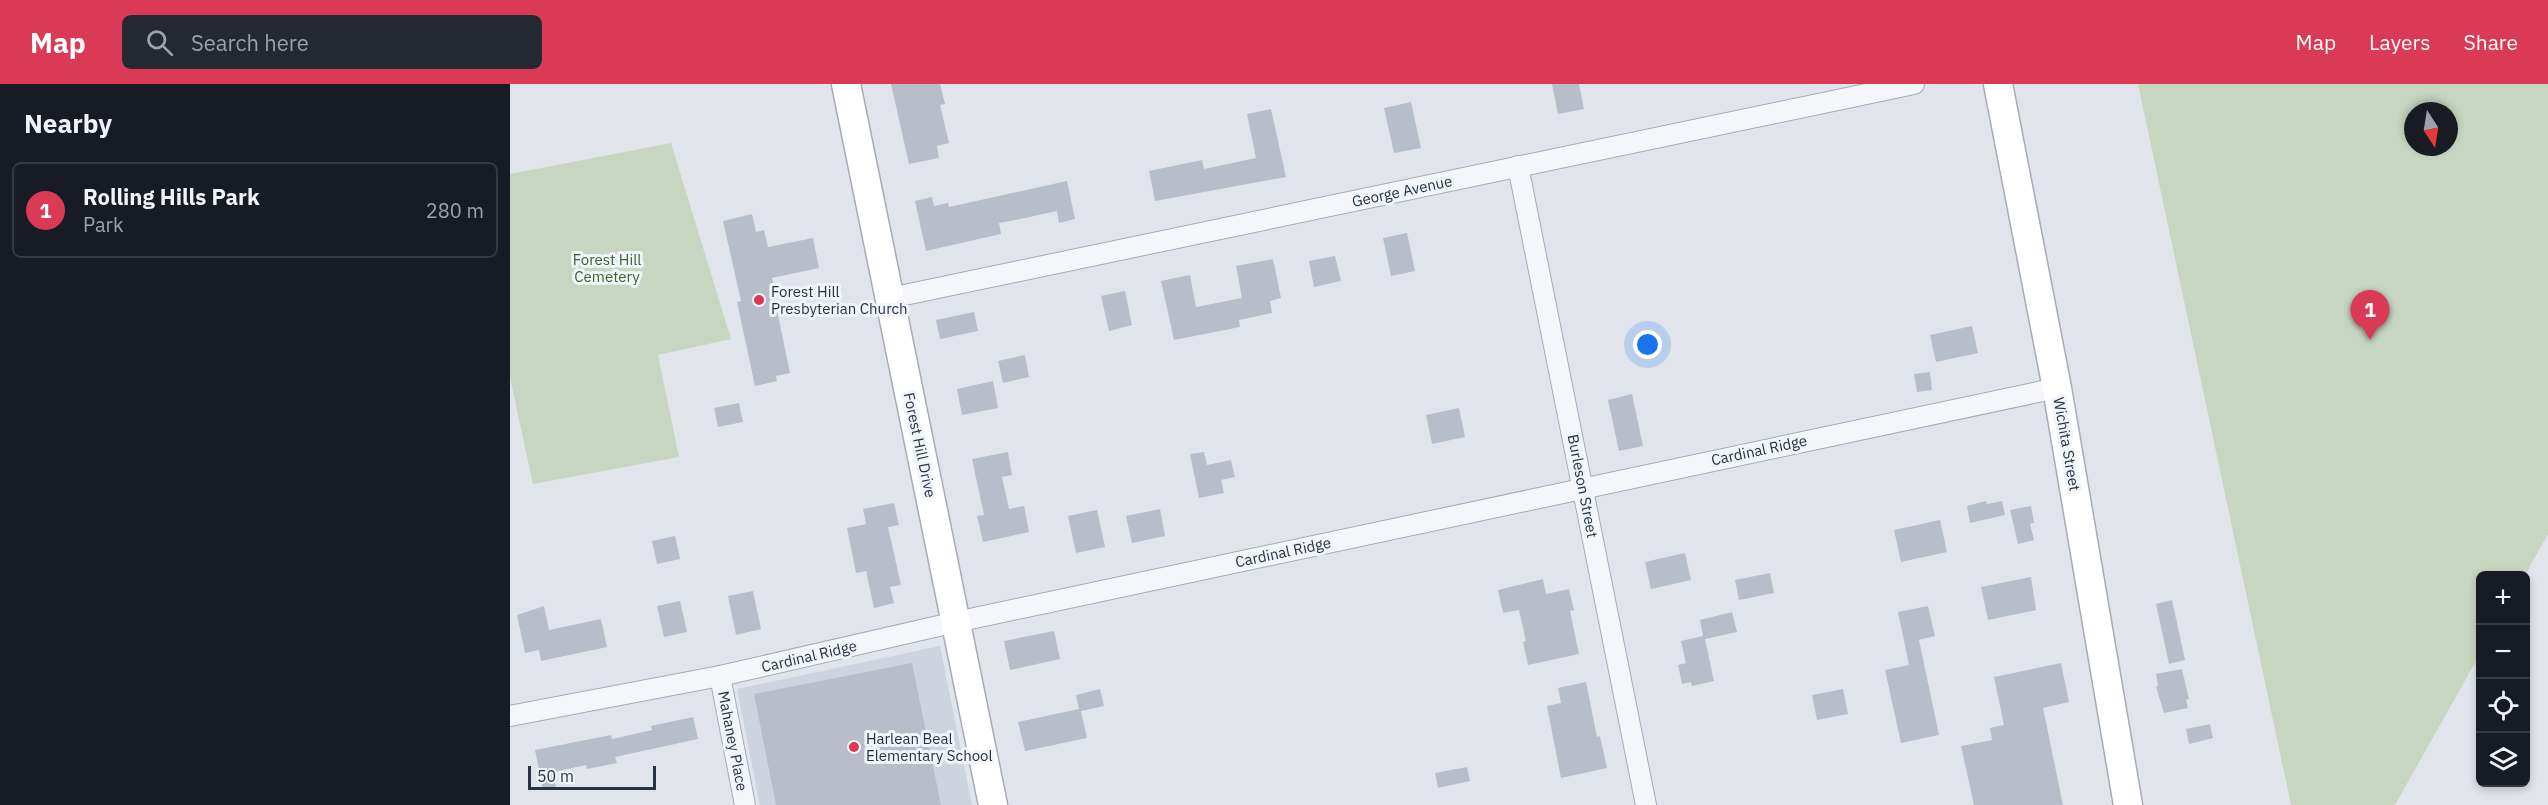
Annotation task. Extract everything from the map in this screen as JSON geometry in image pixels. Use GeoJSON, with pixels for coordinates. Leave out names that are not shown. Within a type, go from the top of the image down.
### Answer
{"type":"FeatureCollection","features":[{"type":"Feature","properties":{"kind":"street","name":"Forest Hill Drive"},"geometry":{"type":"LineString","coordinates":[[846,84],[993,805]]}},
{"type":"Feature","properties":{"kind":"street","name":"George Avenue"},"geometry":{"type":"LineString","coordinates":[[890,298],[1914,84]]}},
{"type":"Feature","properties":{"kind":"street","name":"Wichita Street"},"geometry":{"type":"LineString","coordinates":[[1998,84],[2057,388],[2128,805]]}},
{"type":"Feature","properties":{"kind":"street","name":"Burleson Street"},"geometry":{"type":"LineString","coordinates":[[1518,166],[1646,805]]}},
{"type":"Feature","properties":{"kind":"street","name":"Cardinal Ridge"},"geometry":{"type":"LineString","coordinates":[[510,716],[720,676],[956,622],[2057,388]]}},
{"type":"Feature","properties":{"kind":"street","name":"Mahaney Place"},"geometry":{"type":"LineString","coordinates":[[720,676],[745,805]]}},
{"type":"Feature","properties":{"kind":"shaded area","name":"Harlean Beal Elementary School"},"geometry":{"type":"Polygon","coordinates":[[[940,646],[972,805],[760,805],[737,689],[940,646]]]}},
{"type":"Feature","properties":{"kind":"green space"},"geometry":{"type":"Polygon","coordinates":[[[2138,84],[2548,84],[2548,534],[2527,571],[2476,571],[2476,661],[2395,805],[2291,805],[2138,84]]]}},
{"type":"Feature","properties":{"kind":"green space","name":"Forest Hill Cemetery"},"geometry":{"type":"Polygon","coordinates":[[[671,143],[731,339],[658,355],[679,457],[533,484],[510,378],[510,174],[671,143]]]}},
{"type":"Feature","properties":{"kind":"building"},"geometry":{"type":"Polygon","coordinates":[[[891,84],[940,84],[945,104],[940,105],[949,143],[937,146],[939,158],[909,164],[891,84]]]}},
{"type":"Feature","properties":{"kind":"building"},"geometry":{"type":"Polygon","coordinates":[[[1552,84],[1579,84],[1584,109],[1558,114],[1552,84]]]}},
{"type":"Feature","properties":{"kind":"building"},"geometry":{"type":"Polygon","coordinates":[[[1411,102],[1421,148],[1394,153],[1384,108],[1411,102]]]}},
{"type":"Feature","properties":{"kind":"building"},"geometry":{"type":"Polygon","coordinates":[[[1271,109],[1286,177],[1155,201],[1149,171],[1202,160],[1204,169],[1256,158],[1247,114],[1271,109]]]}},
{"type":"Feature","properties":{"kind":"building"},"geometry":{"type":"Polygon","coordinates":[[[1067,181],[1075,219],[1059,223],[1057,211],[999,223],[1001,234],[926,251],[915,201],[932,197],[934,206],[948,203],[949,207],[1067,181]]]}},
{"type":"Feature","properties":{"kind":"building","name":"Forest Hill Presbyterian Church"},"geometry":{"type":"Polygon","coordinates":[[[752,214],[756,232],[764,230],[768,247],[813,238],[819,268],[772,278],[790,373],[776,376],[777,381],[755,386],[737,302],[741,301],[723,221],[752,214]]]}},
{"type":"Feature","properties":{"kind":"building"},"geometry":{"type":"Polygon","coordinates":[[[1407,233],[1415,271],[1391,276],[1383,238],[1407,233]]]}},
{"type":"Feature","properties":{"kind":"building"},"geometry":{"type":"Polygon","coordinates":[[[1335,256],[1341,281],[1314,287],[1309,261],[1335,256]]]}},
{"type":"Feature","properties":{"kind":"building"},"geometry":{"type":"Polygon","coordinates":[[[1273,259],[1281,298],[1270,301],[1272,313],[1239,320],[1240,327],[1174,340],[1161,281],[1190,275],[1196,307],[1242,298],[1236,266],[1273,259]]]}},
{"type":"Feature","properties":{"kind":"building"},"geometry":{"type":"Polygon","coordinates":[[[1125,291],[1132,325],[1109,331],[1101,296],[1125,291]]]}},
{"type":"Feature","properties":{"kind":"building"},"geometry":{"type":"Polygon","coordinates":[[[974,312],[978,331],[940,339],[936,320],[974,312]]]}},
{"type":"Feature","properties":{"kind":"building"},"geometry":{"type":"Polygon","coordinates":[[[1972,326],[1978,353],[1936,362],[1930,335],[1972,326]]]}},
{"type":"Feature","properties":{"kind":"building"},"geometry":{"type":"Polygon","coordinates":[[[1025,355],[1029,377],[1003,383],[998,361],[1025,355]]]}},
{"type":"Feature","properties":{"kind":"building"},"geometry":{"type":"Polygon","coordinates":[[[1930,372],[1932,390],[1917,392],[1914,374],[1930,372]]]}},
{"type":"Feature","properties":{"kind":"building"},"geometry":{"type":"Polygon","coordinates":[[[993,381],[998,408],[962,415],[957,389],[993,381]]]}},
{"type":"Feature","properties":{"kind":"building"},"geometry":{"type":"Polygon","coordinates":[[[1632,394],[1643,446],[1619,451],[1608,400],[1632,394]]]}},
{"type":"Feature","properties":{"kind":"building"},"geometry":{"type":"Polygon","coordinates":[[[739,403],[743,422],[718,427],[714,408],[739,403]]]}},
{"type":"Feature","properties":{"kind":"building"},"geometry":{"type":"Polygon","coordinates":[[[1459,408],[1465,437],[1432,444],[1426,415],[1459,408]]]}},
{"type":"Feature","properties":{"kind":"building"},"geometry":{"type":"Polygon","coordinates":[[[1008,452],[1012,475],[1002,477],[1009,509],[1024,506],[1029,532],[983,542],[977,516],[984,515],[972,459],[1008,452]]]}},
{"type":"Feature","properties":{"kind":"building"},"geometry":{"type":"Polygon","coordinates":[[[1204,452],[1207,465],[1231,460],[1235,477],[1221,480],[1224,493],[1199,498],[1190,454],[1204,452]]]}},
{"type":"Feature","properties":{"kind":"building"},"geometry":{"type":"Polygon","coordinates":[[[1986,501],[1987,504],[2002,501],[2005,515],[1970,523],[1967,506],[1986,501]]]}},
{"type":"Feature","properties":{"kind":"building"},"geometry":{"type":"Polygon","coordinates":[[[894,503],[899,525],[888,527],[901,585],[890,587],[894,603],[874,608],[866,571],[856,573],[847,528],[866,524],[863,509],[894,503]]]}},
{"type":"Feature","properties":{"kind":"building"},"geometry":{"type":"Polygon","coordinates":[[[2031,506],[2034,523],[2030,524],[2034,540],[2018,544],[2010,510],[2031,506]]]}},
{"type":"Feature","properties":{"kind":"building"},"geometry":{"type":"Polygon","coordinates":[[[1160,509],[1165,536],[1132,543],[1126,516],[1160,509]]]}},
{"type":"Feature","properties":{"kind":"building"},"geometry":{"type":"Polygon","coordinates":[[[1097,510],[1105,547],[1076,553],[1068,516],[1097,510]]]}},
{"type":"Feature","properties":{"kind":"building"},"geometry":{"type":"Polygon","coordinates":[[[1940,520],[1947,552],[1901,562],[1894,530],[1940,520]]]}},
{"type":"Feature","properties":{"kind":"building"},"geometry":{"type":"Polygon","coordinates":[[[675,536],[680,559],[657,564],[652,541],[675,536]]]}},
{"type":"Feature","properties":{"kind":"building"},"geometry":{"type":"Polygon","coordinates":[[[1685,553],[1691,580],[1651,589],[1645,562],[1685,553]]]}},
{"type":"Feature","properties":{"kind":"building"},"geometry":{"type":"Polygon","coordinates":[[[1770,573],[1774,593],[1739,600],[1735,580],[1770,573]]]}},
{"type":"Feature","properties":{"kind":"building"},"geometry":{"type":"Polygon","coordinates":[[[2031,577],[2036,610],[1988,620],[1981,587],[2031,577]]]}},
{"type":"Feature","properties":{"kind":"building"},"geometry":{"type":"Polygon","coordinates":[[[1543,579],[1546,594],[1569,589],[1574,610],[1570,611],[1579,654],[1528,665],[1523,642],[1526,641],[1519,610],[1503,613],[1498,590],[1543,579]]]}},
{"type":"Feature","properties":{"kind":"building"},"geometry":{"type":"Polygon","coordinates":[[[753,591],[761,629],[736,635],[728,596],[753,591]]]}},
{"type":"Feature","properties":{"kind":"building"},"geometry":{"type":"Polygon","coordinates":[[[2172,600],[2185,660],[2169,664],[2156,604],[2172,600]]]}},
{"type":"Feature","properties":{"kind":"building"},"geometry":{"type":"Polygon","coordinates":[[[680,601],[687,632],[664,637],[657,606],[680,601]]]}},
{"type":"Feature","properties":{"kind":"building"},"geometry":{"type":"Polygon","coordinates":[[[544,606],[549,630],[601,619],[607,647],[541,661],[539,650],[525,653],[517,615],[544,606]]]}},
{"type":"Feature","properties":{"kind":"building"},"geometry":{"type":"Polygon","coordinates":[[[1928,606],[1935,636],[1919,640],[1939,735],[1901,743],[1885,670],[1909,665],[1898,612],[1928,606]]]}},
{"type":"Feature","properties":{"kind":"building"},"geometry":{"type":"Polygon","coordinates":[[[1732,612],[1737,632],[1705,639],[1714,681],[1692,686],[1691,682],[1682,684],[1678,665],[1686,663],[1681,641],[1703,636],[1700,620],[1732,612]]]}},
{"type":"Feature","properties":{"kind":"building"},"geometry":{"type":"Polygon","coordinates":[[[1054,631],[1060,659],[1010,670],[1004,641],[1054,631]]]}},
{"type":"Feature","properties":{"kind":"building","name":"Harlean Beal Elementary School"},"geometry":{"type":"Polygon","coordinates":[[[912,663],[941,805],[776,805],[754,694],[912,663]]]}},
{"type":"Feature","properties":{"kind":"building"},"geometry":{"type":"Polygon","coordinates":[[[2061,663],[2069,702],[2043,708],[2063,805],[1974,805],[1961,746],[1992,740],[1990,728],[2004,725],[1994,677],[2061,663]]]}},
{"type":"Feature","properties":{"kind":"building"},"geometry":{"type":"Polygon","coordinates":[[[2182,669],[2189,699],[2186,700],[2188,708],[2164,713],[2156,687],[2158,686],[2156,674],[2182,669]]]}},
{"type":"Feature","properties":{"kind":"building"},"geometry":{"type":"Polygon","coordinates":[[[1586,682],[1597,737],[1600,736],[1607,768],[1561,778],[1547,706],[1561,703],[1558,688],[1586,682]]]}},
{"type":"Feature","properties":{"kind":"building"},"geometry":{"type":"Polygon","coordinates":[[[1100,689],[1104,706],[1081,711],[1087,738],[1025,751],[1018,722],[1079,709],[1076,695],[1100,689]]]}},
{"type":"Feature","properties":{"kind":"building"},"geometry":{"type":"Polygon","coordinates":[[[1843,689],[1848,714],[1817,720],[1812,695],[1843,689]]]}},
{"type":"Feature","properties":{"kind":"building"},"geometry":{"type":"Polygon","coordinates":[[[693,717],[698,739],[615,757],[617,763],[587,769],[586,765],[553,772],[556,787],[543,790],[535,750],[611,735],[612,739],[652,730],[651,726],[693,717]]]}},
{"type":"Feature","properties":{"kind":"building"},"geometry":{"type":"Polygon","coordinates":[[[2210,724],[2213,738],[2189,744],[2186,729],[2210,724]]]}},
{"type":"Feature","properties":{"kind":"building"},"geometry":{"type":"Polygon","coordinates":[[[1467,767],[1470,781],[1438,788],[1435,773],[1467,767]]]}},
{"type":"Feature","properties":{"kind":"place","name":"Forest Hill Presbyterian Church"},"geometry":{"type":"Point","coordinates":[759,300]}},
{"type":"Feature","properties":{"kind":"place","name":"Rolling Hills Park"},"geometry":{"type":"Point","coordinates":[2370,340]}},
{"type":"Feature","properties":{"kind":"place","name":"Harlean Beal Elementary School"},"geometry":{"type":"Point","coordinates":[854,747]}}]}
